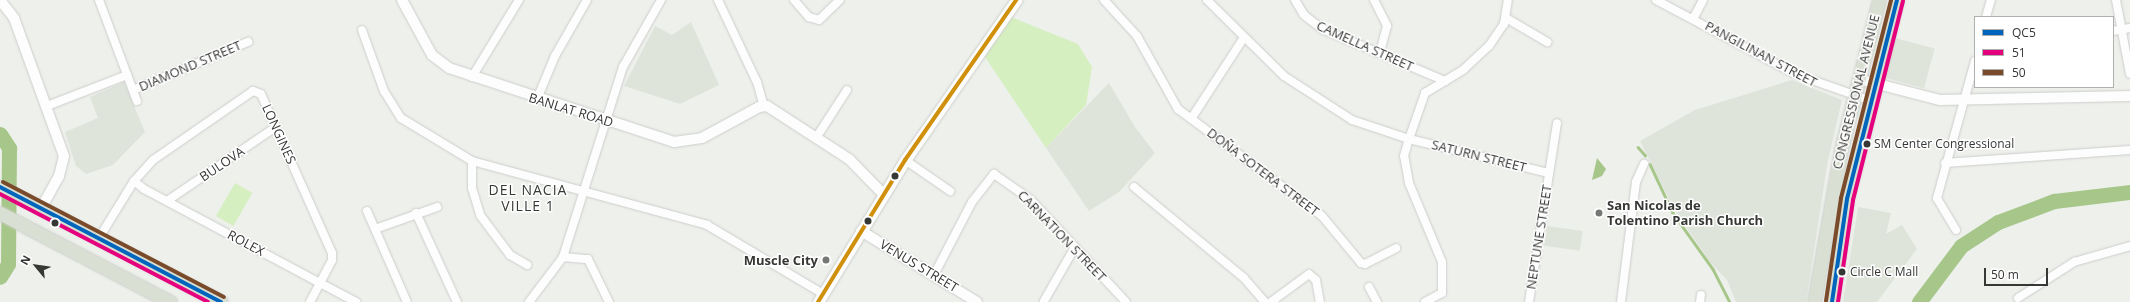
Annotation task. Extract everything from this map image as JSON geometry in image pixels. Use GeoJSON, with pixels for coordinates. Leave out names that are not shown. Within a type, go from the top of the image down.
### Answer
{"type":"FeatureCollection","features":[{"type":"Feature","properties":{"kind":"main road"},"geometry":{"type":"LineString","coordinates":[[821,298],[905,160],[1016,0]]}},
{"type":"Feature","properties":{"kind":"main road","name":"CONGRESSIONAL AVENUE"},"geometry":{"type":"LineString","coordinates":[[1814,302],[1853,97],[1879,0]]}},
{"type":"Feature","properties":{"kind":"main road","name":"CONGRESSIONAL AVENUE"},"geometry":{"type":"LineString","coordinates":[[1832,302],[1847,199],[1869,100],[1897,0]]}},
{"type":"Feature","properties":{"kind":"main road"},"geometry":{"type":"LineString","coordinates":[[0,187],[221,302]]}},
{"type":"Feature","properties":{"kind":"main road"},"geometry":{"type":"LineString","coordinates":[[0,213],[170,302]]}},
{"type":"Feature","properties":{"kind":"street"},"geometry":{"type":"LineString","coordinates":[[0,0],[14,18],[64,156],[59,176],[41,208]]}},
{"type":"Feature","properties":{"kind":"street"},"geometry":{"type":"LineString","coordinates":[[99,0],[137,101]]}},
{"type":"Feature","properties":{"kind":"street","name":"BANLAT ROAD"},"geometry":{"type":"LineString","coordinates":[[402,0],[432,55],[449,68],[537,99],[682,143],[702,138],[764,106]]}},
{"type":"Feature","properties":{"kind":"street"},"geometry":{"type":"LineString","coordinates":[[472,77],[519,0]]}},
{"type":"Feature","properties":{"kind":"street"},"geometry":{"type":"LineString","coordinates":[[537,99],[555,56],[587,0]]}},
{"type":"Feature","properties":{"kind":"street"},"geometry":{"type":"LineString","coordinates":[[529,302],[563,257],[605,120],[623,67],[662,0]]}},
{"type":"Feature","properties":{"kind":"street"},"geometry":{"type":"LineString","coordinates":[[718,0],[758,82],[764,106],[849,159],[884,195]]}},
{"type":"Feature","properties":{"kind":"street"},"geometry":{"type":"LineString","coordinates":[[794,0],[813,20],[823,17],[840,0]]}},
{"type":"Feature","properties":{"kind":"street","name":"DOÑA SOTERA STREET"},"geometry":{"type":"LineString","coordinates":[[1104,0],[1136,36],[1169,98],[1191,119],[1322,216],[1363,264],[1396,248]]}},
{"type":"Feature","properties":{"kind":"street","name":"SATURN STREET"},"geometry":{"type":"LineString","coordinates":[[1207,0],[1243,39],[1284,76],[1333,110],[1409,139],[1548,173]]}},
{"type":"Feature","properties":{"kind":"street","name":"CAMELLA STREET"},"geometry":{"type":"LineString","coordinates":[[1295,0],[1310,21],[1445,81]]}},
{"type":"Feature","properties":{"kind":"street"},"geometry":{"type":"LineString","coordinates":[[1374,0],[1387,26],[1380,53]]}},
{"type":"Feature","properties":{"kind":"street"},"geometry":{"type":"LineString","coordinates":[[1425,302],[1442,292],[1442,262],[1409,183],[1404,156],[1424,93],[1445,81],[1489,46],[1506,18],[1508,0]]}},
{"type":"Feature","properties":{"kind":"street","name":"PANGILINAN STREET"},"geometry":{"type":"LineString","coordinates":[[1656,0],[1795,74],[1853,97],[1869,100]]}},
{"type":"Feature","properties":{"kind":"street"},"geometry":{"type":"LineString","coordinates":[[1692,19],[1703,0]]}},
{"type":"Feature","properties":{"kind":"street"},"geometry":{"type":"LineString","coordinates":[[1986,16],[1991,0]]}},
{"type":"Feature","properties":{"kind":"street"},"geometry":{"type":"LineString","coordinates":[[2116,0],[2117,31],[2130,74]]}},
{"type":"Feature","properties":{"kind":"street"},"geometry":{"type":"LineString","coordinates":[[1506,18],[1548,42]]}},
{"type":"Feature","properties":{"kind":"street"},"geometry":{"type":"LineString","coordinates":[[2117,31],[2130,28]]}},
{"type":"Feature","properties":{"kind":"street"},"geometry":{"type":"LineString","coordinates":[[362,30],[384,90],[401,118],[472,161],[707,225],[821,298]]}},
{"type":"Feature","properties":{"kind":"street"},"geometry":{"type":"LineString","coordinates":[[1191,119],[1243,39]]}},
{"type":"Feature","properties":{"kind":"street","name":"DIAMOND STREET"},"geometry":{"type":"LineString","coordinates":[[133,90],[248,42]]}},
{"type":"Feature","properties":{"kind":"street"},"geometry":{"type":"LineString","coordinates":[[1956,230],[1937,204],[1945,162],[1974,64]]}},
{"type":"Feature","properties":{"kind":"street","name":"DIAMOND STREET"},"geometry":{"type":"LineString","coordinates":[[47,106],[127,75]]}},
{"type":"Feature","properties":{"kind":"street"},"geometry":{"type":"LineString","coordinates":[[1858,79],[1940,100],[2130,96]]}},
{"type":"Feature","properties":{"kind":"street"},"geometry":{"type":"LineString","coordinates":[[816,138],[847,90]]}},
{"type":"Feature","properties":{"kind":"street","name":"LONGINES"},"geometry":{"type":"LineString","coordinates":[[135,182],[153,160],[253,91],[262,94],[332,253],[320,283],[310,302]]}},
{"type":"Feature","properties":{"kind":"street","name":"NEPTUNE STREET"},"geometry":{"type":"LineString","coordinates":[[1529,302],[1557,123]]}},
{"type":"Feature","properties":{"kind":"street","name":"BULOVA"},"geometry":{"type":"LineString","coordinates":[[167,201],[276,127]]}},
{"type":"Feature","properties":{"kind":"street"},"geometry":{"type":"LineString","coordinates":[[1945,162],[2130,150]]}},
{"type":"Feature","properties":{"kind":"street"},"geometry":{"type":"LineString","coordinates":[[905,160],[950,191]]}},
{"type":"Feature","properties":{"kind":"street"},"geometry":{"type":"LineString","coordinates":[[472,161],[472,188],[480,215],[510,255],[527,265]]}},
{"type":"Feature","properties":{"kind":"street"},"geometry":{"type":"LineString","coordinates":[[1621,302],[1636,182],[1644,164]]}},
{"type":"Feature","properties":{"kind":"street","name":"CARNATION STREET"},"geometry":{"type":"LineString","coordinates":[[935,273],[963,220],[988,179],[994,174],[1031,200],[1126,302]]}},
{"type":"Feature","properties":{"kind":"street"},"geometry":{"type":"LineString","coordinates":[[99,238],[135,182]]}},
{"type":"Feature","properties":{"kind":"street","name":"ROLEX"},"geometry":{"type":"LineString","coordinates":[[135,182],[167,201],[356,302]]}},
{"type":"Feature","properties":{"kind":"street"},"geometry":{"type":"LineString","coordinates":[[1134,187],[1244,278],[1265,302]]}},
{"type":"Feature","properties":{"kind":"street"},"geometry":{"type":"LineString","coordinates":[[375,229],[437,206]]}},
{"type":"Feature","properties":{"kind":"street"},"geometry":{"type":"LineString","coordinates":[[367,211],[407,302]]}},
{"type":"Feature","properties":{"kind":"street"},"geometry":{"type":"LineString","coordinates":[[416,213],[457,302]]}},
{"type":"Feature","properties":{"kind":"street","name":"VENUS STREET"},"geometry":{"type":"LineString","coordinates":[[861,231],[935,273],[977,302]]}},
{"type":"Feature","properties":{"kind":"street"},"geometry":{"type":"LineString","coordinates":[[2018,298],[2074,262],[2130,246]]}},
{"type":"Feature","properties":{"kind":"street"},"geometry":{"type":"LineString","coordinates":[[1044,301],[1075,247]]}},
{"type":"Feature","properties":{"kind":"street"},"geometry":{"type":"LineString","coordinates":[[563,257],[588,259],[609,302]]}},
{"type":"Feature","properties":{"kind":"street"},"geometry":{"type":"LineString","coordinates":[[1271,302],[1311,274],[1316,280],[1320,302]]}},
{"type":"Feature","properties":{"kind":"street"},"geometry":{"type":"LineString","coordinates":[[1369,287],[1377,302]]}},
{"type":"Feature","properties":{"kind":"shaded area"},"geometry":{"type":"Polygon","coordinates":[[[1011,17],[1078,44],[1092,67],[1086,105],[1046,148],[985,57],[1011,17]]]}},
{"type":"Feature","properties":{"kind":"shaded area"},"geometry":{"type":"Polygon","coordinates":[[[691,22],[719,85],[680,104],[624,86],[655,26],[672,35],[691,22]]]}},
{"type":"Feature","properties":{"kind":"shaded area"},"geometry":{"type":"Polygon","coordinates":[[[1895,38],[1935,49],[1924,88],[1884,78],[1895,38]]]}},
{"type":"Feature","properties":{"kind":"shaded area"},"geometry":{"type":"Polygon","coordinates":[[[1792,80],[1842,100],[1828,160],[1806,302],[1736,302],[1727,280],[1710,262],[1675,211],[1640,141],[1695,110],[1792,80]]]}},
{"type":"Feature","properties":{"kind":"shaded area"},"geometry":{"type":"Polygon","coordinates":[[[124,82],[145,132],[113,165],[86,174],[76,166],[65,132],[98,118],[90,97],[124,82]]]}},
{"type":"Feature","properties":{"kind":"shaded area"},"geometry":{"type":"Polygon","coordinates":[[[1109,83],[1135,127],[1155,153],[1119,192],[1089,211],[1046,148],[1109,83]]]}},
{"type":"Feature","properties":{"kind":"shaded area"},"geometry":{"type":"Polygon","coordinates":[[[1597,158],[1606,169],[1602,176],[1592,180],[1597,158]]]}},
{"type":"Feature","properties":{"kind":"shaded area"},"geometry":{"type":"Polygon","coordinates":[[[235,183],[252,193],[233,226],[216,216],[235,183]]]}},
{"type":"Feature","properties":{"kind":"shaded area"},"geometry":{"type":"Polygon","coordinates":[[[1858,207],[1891,213],[1886,234],[1902,225],[1917,249],[1877,302],[1843,302],[1858,207]]]}},
{"type":"Feature","properties":{"kind":"shaded area"},"geometry":{"type":"Polygon","coordinates":[[[1547,226],[1583,231],[1580,251],[1544,246],[1547,226]]]}},
{"type":"Feature","properties":{"kind":"waterway"},"geometry":{"type":"LineString","coordinates":[[0,134],[9,148],[8,264],[0,277]]}},
{"type":"Feature","properties":{"kind":"waterway"},"geometry":{"type":"LineString","coordinates":[[1638,147],[1645,155]]}},
{"type":"Feature","properties":{"kind":"waterway"},"geometry":{"type":"LineString","coordinates":[[1650,164],[1673,213],[1713,269],[1730,302]]}},
{"type":"Feature","properties":{"kind":"waterway"},"geometry":{"type":"LineString","coordinates":[[1919,302],[1961,246],[1998,222],[2054,201],[2130,192]]}},
{"type":"Feature","properties":{"kind":"transit line"},"geometry":{"type":"LineString","coordinates":[[818,302],[905,160],[1016,0]]}},
{"type":"Feature","properties":{"kind":"transit line","name":"50"},"geometry":{"type":"LineString","coordinates":[[1826,301],[1841,198],[1891,0]]}},
{"type":"Feature","properties":{"kind":"transit line","name":"QC5"},"geometry":{"type":"LineString","coordinates":[[1832,302],[1847,199],[1897,0]]}},
{"type":"Feature","properties":{"kind":"transit line","name":"51"},"geometry":{"type":"LineString","coordinates":[[1838,302],[1853,200],[1903,1]]}},
{"type":"Feature","properties":{"kind":"transit line","name":"50"},"geometry":{"type":"LineString","coordinates":[[3,182],[224,297]]}},
{"type":"Feature","properties":{"kind":"transit line","name":"QC5"},"geometry":{"type":"LineString","coordinates":[[0,187],[221,302]]}},
{"type":"Feature","properties":{"kind":"transit line","name":"51"},"geometry":{"type":"LineString","coordinates":[[0,194],[208,302]]}},
{"type":"Feature","properties":{"kind":"place","name":"SM Center Congressional"},"geometry":{"type":"Point","coordinates":[1867,144]}},
{"type":"Feature","properties":{"kind":"place","name":"San Nicolas de Tolentino Parish Church"},"geometry":{"type":"Point","coordinates":[1599,213]}},
{"type":"Feature","properties":{"kind":"place","name":"Muscle City"},"geometry":{"type":"Point","coordinates":[826,260]}},
{"type":"Feature","properties":{"kind":"place","name":"Circle C Mall"},"geometry":{"type":"Point","coordinates":[1842,272]}},
{"type":"Feature","properties":{"kind":"district","name":"DEL NACIA VILLE 1"},"geometry":{"type":"Point","coordinates":[528,198]}}]}
